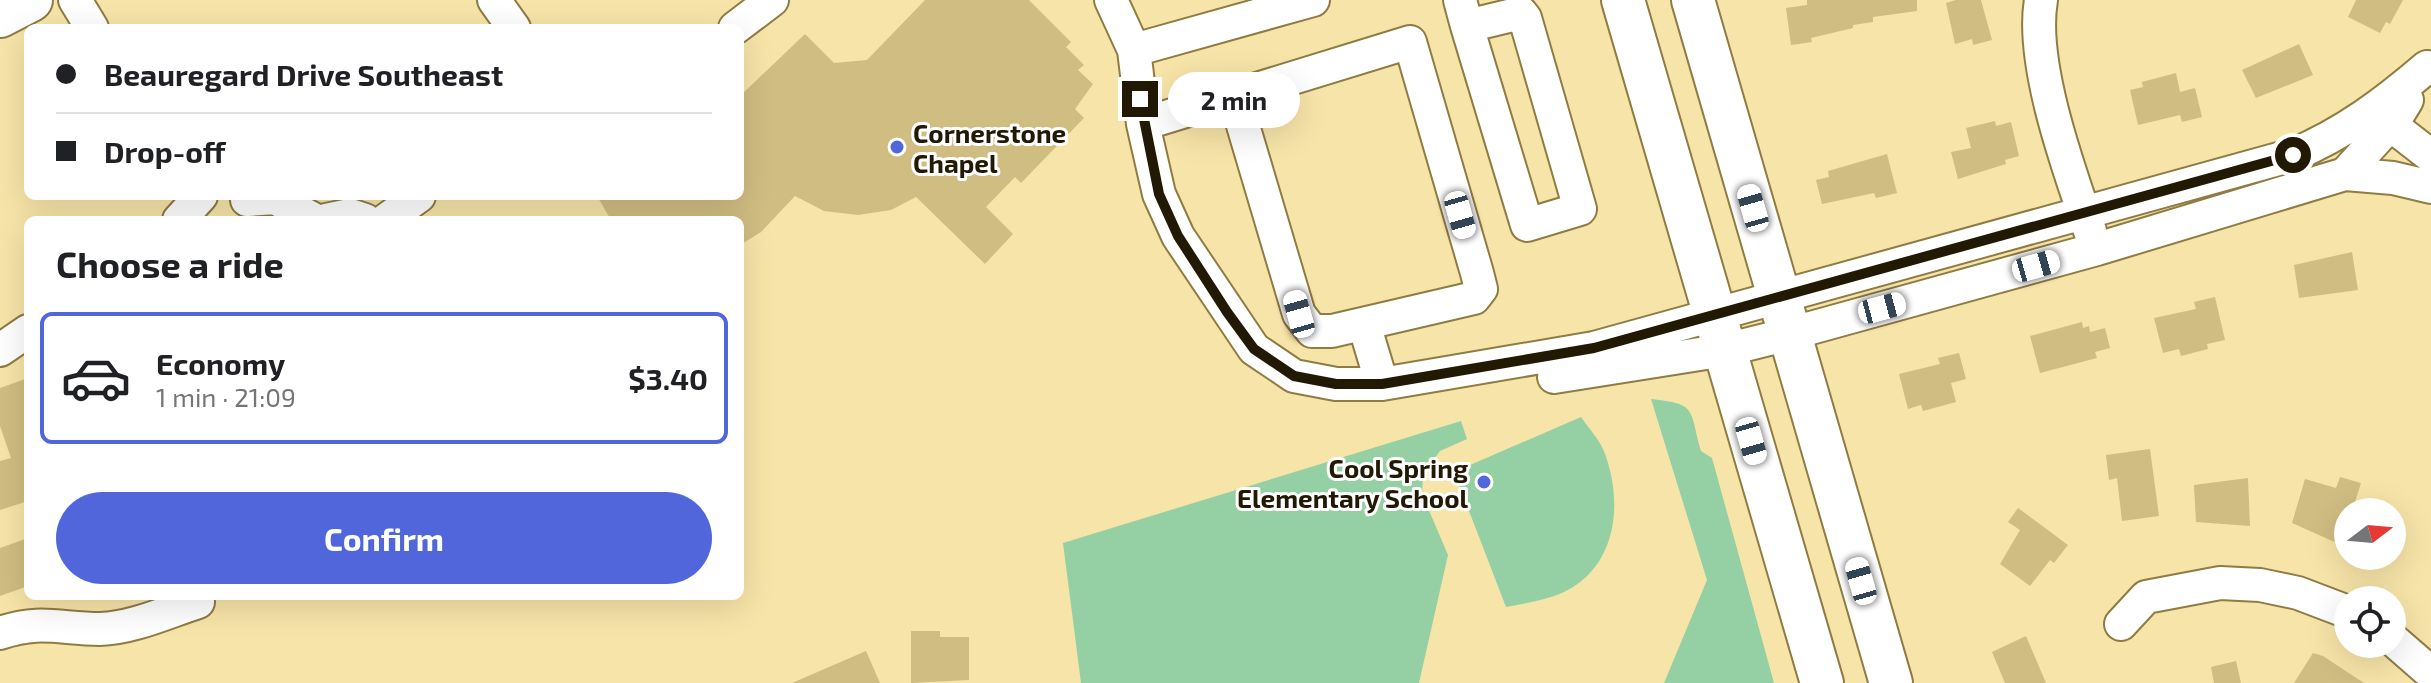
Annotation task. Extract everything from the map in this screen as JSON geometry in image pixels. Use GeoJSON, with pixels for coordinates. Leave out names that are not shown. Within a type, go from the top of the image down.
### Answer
{"type":"FeatureCollection","features":[{"type":"Feature","properties":{"kind":"main road"},"geometry":{"type":"LineString","coordinates":[[0,16],[31,0]]}},
{"type":"Feature","properties":{"kind":"main road"},"geometry":{"type":"LineString","coordinates":[[1623,0],[1822,683]]}},
{"type":"Feature","properties":{"kind":"main road"},"geometry":{"type":"LineString","coordinates":[[1693,0],[1891,683]]}},
{"type":"Feature","properties":{"kind":"street"},"geometry":{"type":"LineString","coordinates":[[75,0],[90,24]]}},
{"type":"Feature","properties":{"kind":"street"},"geometry":{"type":"LineString","coordinates":[[494,0],[511,24]]}},
{"type":"Feature","properties":{"kind":"street"},"geometry":{"type":"LineString","coordinates":[[740,24],[772,0]]}},
{"type":"Feature","properties":{"kind":"street"},"geometry":{"type":"LineString","coordinates":[[1111,0],[1134,50],[1143,124],[1159,194],[1178,236],[1254,349],[1294,376],[1336,384],[1382,384],[1454,391],[2097,249],[2345,174],[2393,178],[2431,187]]}},
{"type":"Feature","properties":{"kind":"street"},"geometry":{"type":"LineString","coordinates":[[1134,50],[1313,0]]}},
{"type":"Feature","properties":{"kind":"street"},"geometry":{"type":"LineString","coordinates":[[2041,0],[2039,40],[2043,65],[2083,211],[2097,249]]}},
{"type":"Feature","properties":{"kind":"street"},"geometry":{"type":"LineString","coordinates":[[1463,13],[1521,13],[1525,18],[1580,209],[1527,225],[1463,13]]}},
{"type":"Feature","properties":{"kind":"street"},"geometry":{"type":"LineString","coordinates":[[1143,124],[1234,95],[1410,42],[1481,289],[1474,298],[1364,324],[1312,331],[1299,314],[1234,95]]}},
{"type":"Feature","properties":{"kind":"street"},"geometry":{"type":"LineString","coordinates":[[2345,174],[2388,112],[2429,62]]}},
{"type":"Feature","properties":{"kind":"street"},"geometry":{"type":"LineString","coordinates":[[1784,316],[2083,211],[2293,155],[2388,112],[2431,128]]}},
{"type":"Feature","properties":{"kind":"street"},"geometry":{"type":"LineString","coordinates":[[2388,112],[2431,156]]}},
{"type":"Feature","properties":{"kind":"street"},"geometry":{"type":"LineString","coordinates":[[183,216],[197,200]]}},
{"type":"Feature","properties":{"kind":"street"},"geometry":{"type":"LineString","coordinates":[[279,200],[308,216]]}},
{"type":"Feature","properties":{"kind":"street"},"geometry":{"type":"LineString","coordinates":[[392,216],[414,200]]}},
{"type":"Feature","properties":{"kind":"street"},"geometry":{"type":"LineString","coordinates":[[1364,324],[1382,384]]}},
{"type":"Feature","properties":{"kind":"street"},"geometry":{"type":"LineString","coordinates":[[0,350],[24,334]]}},
{"type":"Feature","properties":{"kind":"street"},"geometry":{"type":"LineString","coordinates":[[2121,624],[2146,597],[2220,583],[2298,593],[2334,607]]}},
{"type":"Feature","properties":{"kind":"street"},"geometry":{"type":"LineString","coordinates":[[0,633],[25,624],[51,623],[100,629],[124,625],[196,600]]}},
{"type":"Feature","properties":{"kind":"street"},"geometry":{"type":"LineString","coordinates":[[2406,651],[2431,673]]}},
{"type":"Feature","properties":{"kind":"green space"},"geometry":{"type":"Polygon","coordinates":[[[1651,399],[1677,403],[1689,411],[1701,451],[1712,458],[1774,683],[1664,683],[1707,580],[1651,399]]]}},
{"type":"Feature","properties":{"kind":"green space"},"geometry":{"type":"Polygon","coordinates":[[[1581,417],[1601,444],[1611,473],[1614,512],[1605,549],[1596,566],[1583,580],[1566,591],[1506,607],[1459,485],[1470,465],[1581,417]]]}},
{"type":"Feature","properties":{"kind":"green space"},"geometry":{"type":"Polygon","coordinates":[[[1461,421],[1467,439],[1440,451],[1423,475],[1422,494],[1448,555],[1419,683],[1081,683],[1063,543],[1461,421]]]}},
{"type":"Feature","properties":{"kind":"building","name":"Cornerstone Chapel"},"geometry":{"type":"Polygon","coordinates":[[[925,0],[1029,0],[1071,42],[1066,47],[1084,65],[1078,70],[1093,84],[1075,109],[1084,118],[1021,183],[1015,177],[986,207],[1013,234],[985,264],[916,197],[891,210],[858,215],[824,211],[795,196],[761,232],[744,243],[744,216],[609,216],[599,200],[744,200],[744,92],[805,34],[834,63],[867,60],[925,0]]]}},
{"type":"Feature","properties":{"kind":"building"},"geometry":{"type":"Polygon","coordinates":[[[1807,0],[1917,0],[1917,11],[1873,17],[1873,22],[1811,38],[1812,42],[1791,45],[1786,8],[1807,5],[1807,0]]]}},
{"type":"Feature","properties":{"kind":"building"},"geometry":{"type":"Polygon","coordinates":[[[1981,0],[1992,40],[1973,45],[1972,39],[1955,44],[1946,3],[1981,0]]]}},
{"type":"Feature","properties":{"kind":"building"},"geometry":{"type":"Polygon","coordinates":[[[2356,0],[2403,0],[2390,24],[2386,22],[2380,33],[2348,17],[2356,0]]]}},
{"type":"Feature","properties":{"kind":"building"},"geometry":{"type":"Polygon","coordinates":[[[2299,44],[2313,75],[2256,98],[2242,70],[2299,44]]]}},
{"type":"Feature","properties":{"kind":"building"},"geometry":{"type":"Polygon","coordinates":[[[2176,73],[2180,92],[2195,88],[2202,117],[2182,122],[2180,115],[2138,125],[2130,90],[2143,87],[2142,82],[2176,73]]]}},
{"type":"Feature","properties":{"kind":"building"},"geometry":{"type":"Polygon","coordinates":[[[1995,121],[1996,126],[2011,122],[2019,156],[2005,160],[2006,164],[1958,179],[1951,152],[1971,148],[1966,128],[1995,121]]]}},
{"type":"Feature","properties":{"kind":"building"},"geometry":{"type":"Polygon","coordinates":[[[1887,154],[1897,193],[1876,198],[1874,193],[1822,204],[1816,180],[1829,177],[1828,171],[1887,154]]]}},
{"type":"Feature","properties":{"kind":"building"},"geometry":{"type":"Polygon","coordinates":[[[2352,252],[2358,290],[2299,298],[2294,265],[2352,252]]]}},
{"type":"Feature","properties":{"kind":"building"},"geometry":{"type":"Polygon","coordinates":[[[2215,297],[2225,340],[2207,344],[2208,349],[2181,356],[2179,349],[2163,353],[2154,318],[2196,309],[2194,302],[2215,297]]]}},
{"type":"Feature","properties":{"kind":"building"},"geometry":{"type":"Polygon","coordinates":[[[2082,322],[2083,328],[2089,326],[2090,332],[2105,328],[2110,348],[2095,352],[2097,358],[2040,373],[2030,336],[2082,322]]]}},
{"type":"Feature","properties":{"kind":"building"},"geometry":{"type":"Polygon","coordinates":[[[1959,353],[1966,379],[1951,383],[1956,402],[1923,411],[1921,405],[1908,409],[1899,374],[1940,364],[1938,358],[1959,353]]]}},
{"type":"Feature","properties":{"kind":"building"},"geometry":{"type":"Polygon","coordinates":[[[24,379],[24,502],[0,510],[0,461],[11,458],[0,426],[0,388],[24,379]]]}},
{"type":"Feature","properties":{"kind":"building"},"geometry":{"type":"Polygon","coordinates":[[[2150,449],[2159,516],[2122,521],[2117,478],[2109,480],[2106,455],[2150,449]]]}},
{"type":"Feature","properties":{"kind":"building"},"geometry":{"type":"Polygon","coordinates":[[[2340,477],[2361,483],[2356,498],[2334,498],[2334,542],[2292,523],[2305,479],[2336,488],[2340,477]]]}},
{"type":"Feature","properties":{"kind":"building"},"geometry":{"type":"Polygon","coordinates":[[[2248,478],[2250,526],[2196,522],[2194,485],[2248,478]]]}},
{"type":"Feature","properties":{"kind":"building"},"geometry":{"type":"Polygon","coordinates":[[[2018,508],[2068,545],[2054,563],[2050,560],[2030,586],[2000,564],[2020,530],[2008,522],[2018,508]]]}},
{"type":"Feature","properties":{"kind":"building"},"geometry":{"type":"Polygon","coordinates":[[[24,539],[24,587],[0,596],[0,548],[24,539]]]}},
{"type":"Feature","properties":{"kind":"building"},"geometry":{"type":"Polygon","coordinates":[[[911,631],[940,631],[940,637],[969,637],[969,680],[911,683],[911,631]]]}},
{"type":"Feature","properties":{"kind":"building"},"geometry":{"type":"Polygon","coordinates":[[[2026,636],[2046,683],[2005,683],[1992,652],[2026,636]]]}},
{"type":"Feature","properties":{"kind":"building"},"geometry":{"type":"Polygon","coordinates":[[[866,651],[880,683],[792,683],[866,651]]]}},
{"type":"Feature","properties":{"kind":"building"},"geometry":{"type":"Polygon","coordinates":[[[2313,653],[2323,656],[2364,683],[2294,683],[2313,653]]]}},
{"type":"Feature","properties":{"kind":"building"},"geometry":{"type":"Polygon","coordinates":[[[2236,661],[2241,683],[2214,683],[2211,667],[2236,661]]]}},
{"type":"Feature","properties":{"kind":"place","name":"Cornerstone Chapel"},"geometry":{"type":"Point","coordinates":[897,147]}},
{"type":"Feature","properties":{"kind":"place","name":"Cool Spring Elementary School"},"geometry":{"type":"Point","coordinates":[1484,482]}},
{"type":"Feature","properties":{"kind":"route"},"geometry":{"type":"LineString","coordinates":[[1140,99],[1159,194],[1178,236],[1227,312],[1254,349],[1294,376],[1336,384],[1382,384],[1444,371],[1551,358],[1594,348],[2293,155]]}}]}
